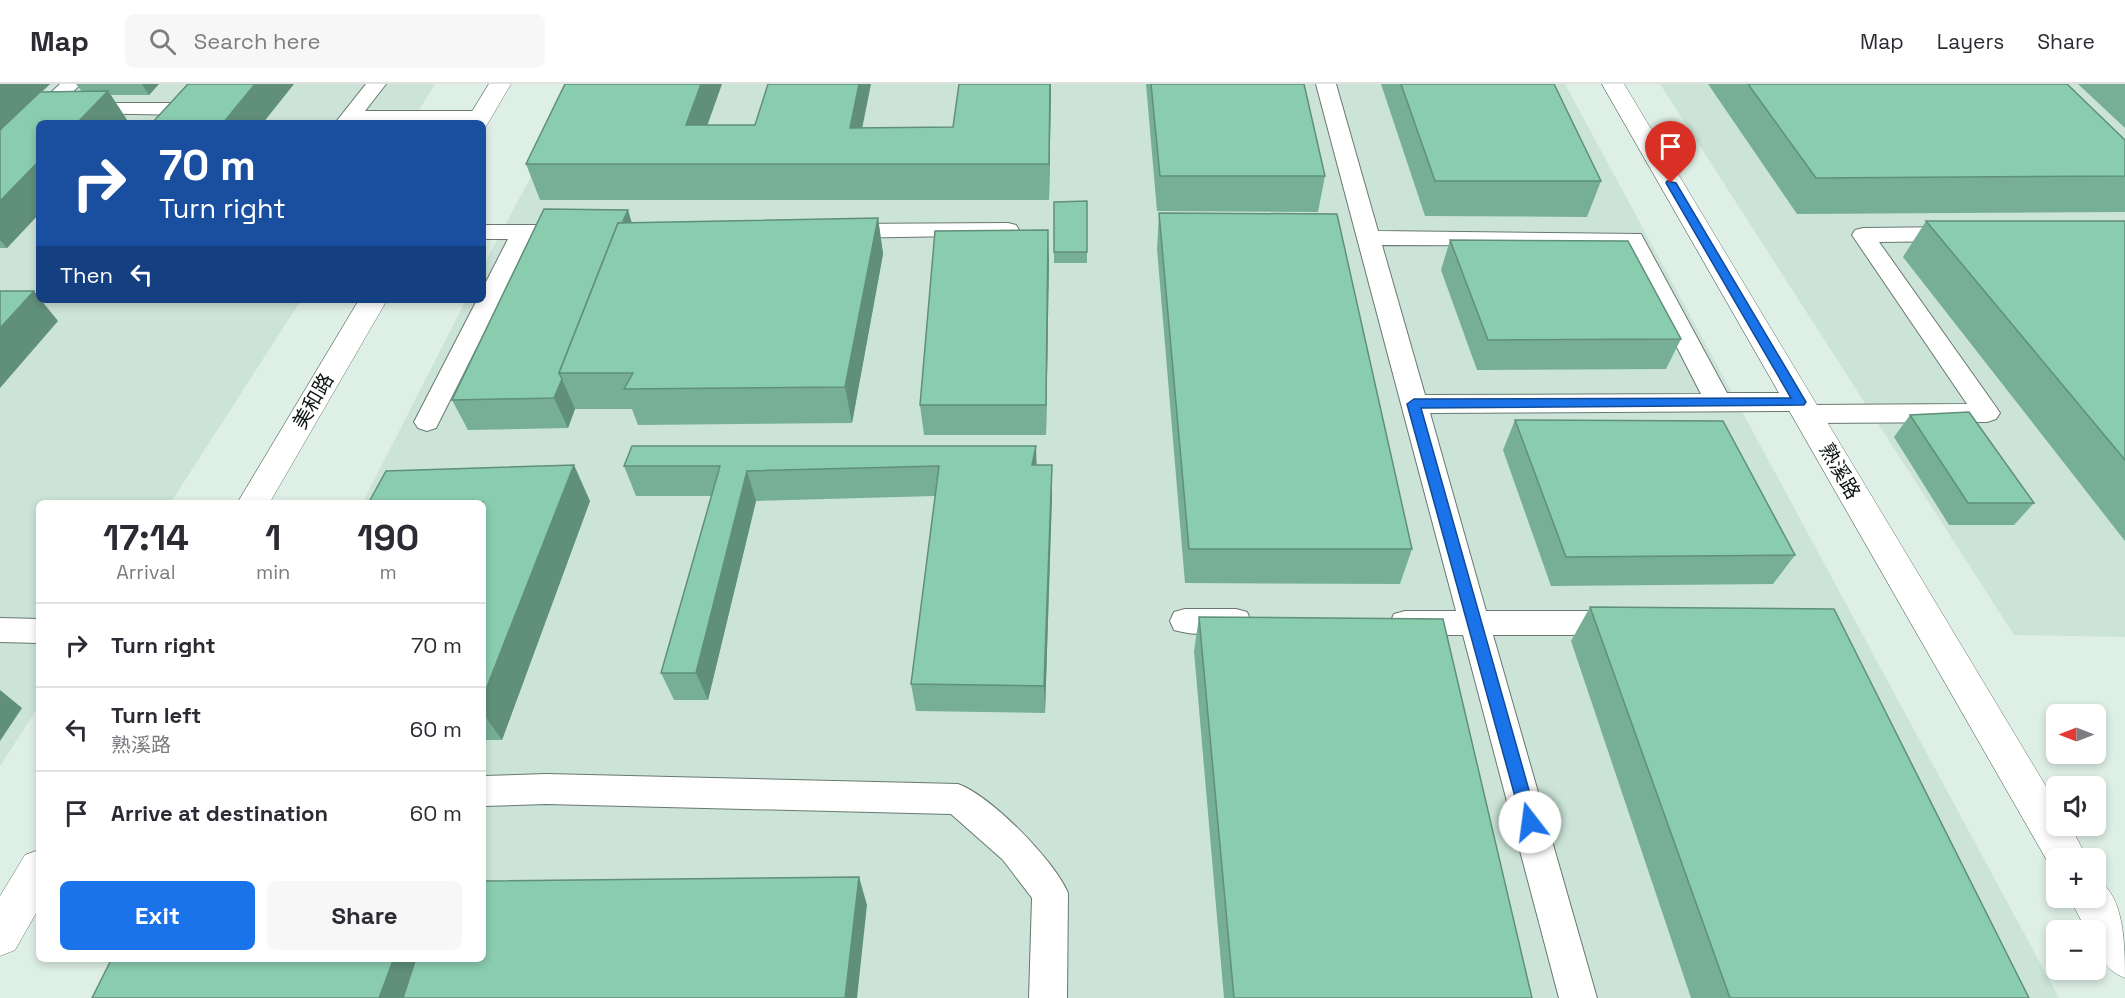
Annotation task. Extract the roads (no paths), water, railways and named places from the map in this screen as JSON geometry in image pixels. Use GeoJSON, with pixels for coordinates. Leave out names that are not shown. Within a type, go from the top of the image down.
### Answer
{"type":"FeatureCollection","features":[{"type":"Feature","properties":{"kind":"street"},"geometry":{"type":"LineString","coordinates":[[478,120],[500,84]]}},
{"type":"Feature","properties":{"kind":"street","name":"熟溪路"},"geometry":{"type":"LineString","coordinates":[[1612,84],[2061,848]]}},
{"type":"Feature","properties":{"kind":"street","name":"美和路"},"geometry":{"type":"LineString","coordinates":[[255,500],[371,303]]}},
{"type":"Feature","properties":{"kind":"street"},"geometry":{"type":"LineString","coordinates":[[0,935],[36,874]]}},
{"type":"Feature","properties":{"kind":"street"},"geometry":{"type":"LineString","coordinates":[[2096,908],[2125,957]]}},
{"type":"Feature","properties":{"kind":"lane"},"geometry":{"type":"LineString","coordinates":[[0,151],[71,84]]}},
{"type":"Feature","properties":{"kind":"lane"},"geometry":{"type":"LineString","coordinates":[[347,120],[376,84]]}},
{"type":"Feature","properties":{"kind":"lane"},"geometry":{"type":"LineString","coordinates":[[1326,84],[1578,998]]}},
{"type":"Feature","properties":{"kind":"lane"},"geometry":{"type":"LineString","coordinates":[[44,110],[185,116],[206,93]]}},
{"type":"Feature","properties":{"kind":"lane"},"geometry":{"type":"LineString","coordinates":[[347,120],[478,120]]}},
{"type":"Feature","properties":{"kind":"lane"},"geometry":{"type":"LineString","coordinates":[[822,231],[1014,230]]}},
{"type":"Feature","properties":{"kind":"lane"},"geometry":{"type":"LineString","coordinates":[[486,232],[595,232]]}},
{"type":"Feature","properties":{"kind":"lane"},"geometry":{"type":"LineString","coordinates":[[427,422],[523,232]]}},
{"type":"Feature","properties":{"kind":"lane"},"geometry":{"type":"LineString","coordinates":[[1414,404],[1719,403],[1803,408],[1987,413],[1863,235],[1982,233]]}},
{"type":"Feature","properties":{"kind":"lane"},"geometry":{"type":"LineString","coordinates":[[1368,238],[1633,239],[1719,403]]}},
{"type":"Feature","properties":{"kind":"lane"},"geometry":{"type":"LineString","coordinates":[[1185,621],[1266,622]]}},
{"type":"Feature","properties":{"kind":"lane"},"geometry":{"type":"LineString","coordinates":[[1371,622],[1649,623]]}},
{"type":"Feature","properties":{"kind":"lane"},"geometry":{"type":"LineString","coordinates":[[0,630],[36,631]]}},
{"type":"Feature","properties":{"kind":"lane"},"geometry":{"type":"LineString","coordinates":[[486,791],[546,789],[958,799],[1015,849],[1050,892],[1048,998]]}}]}
